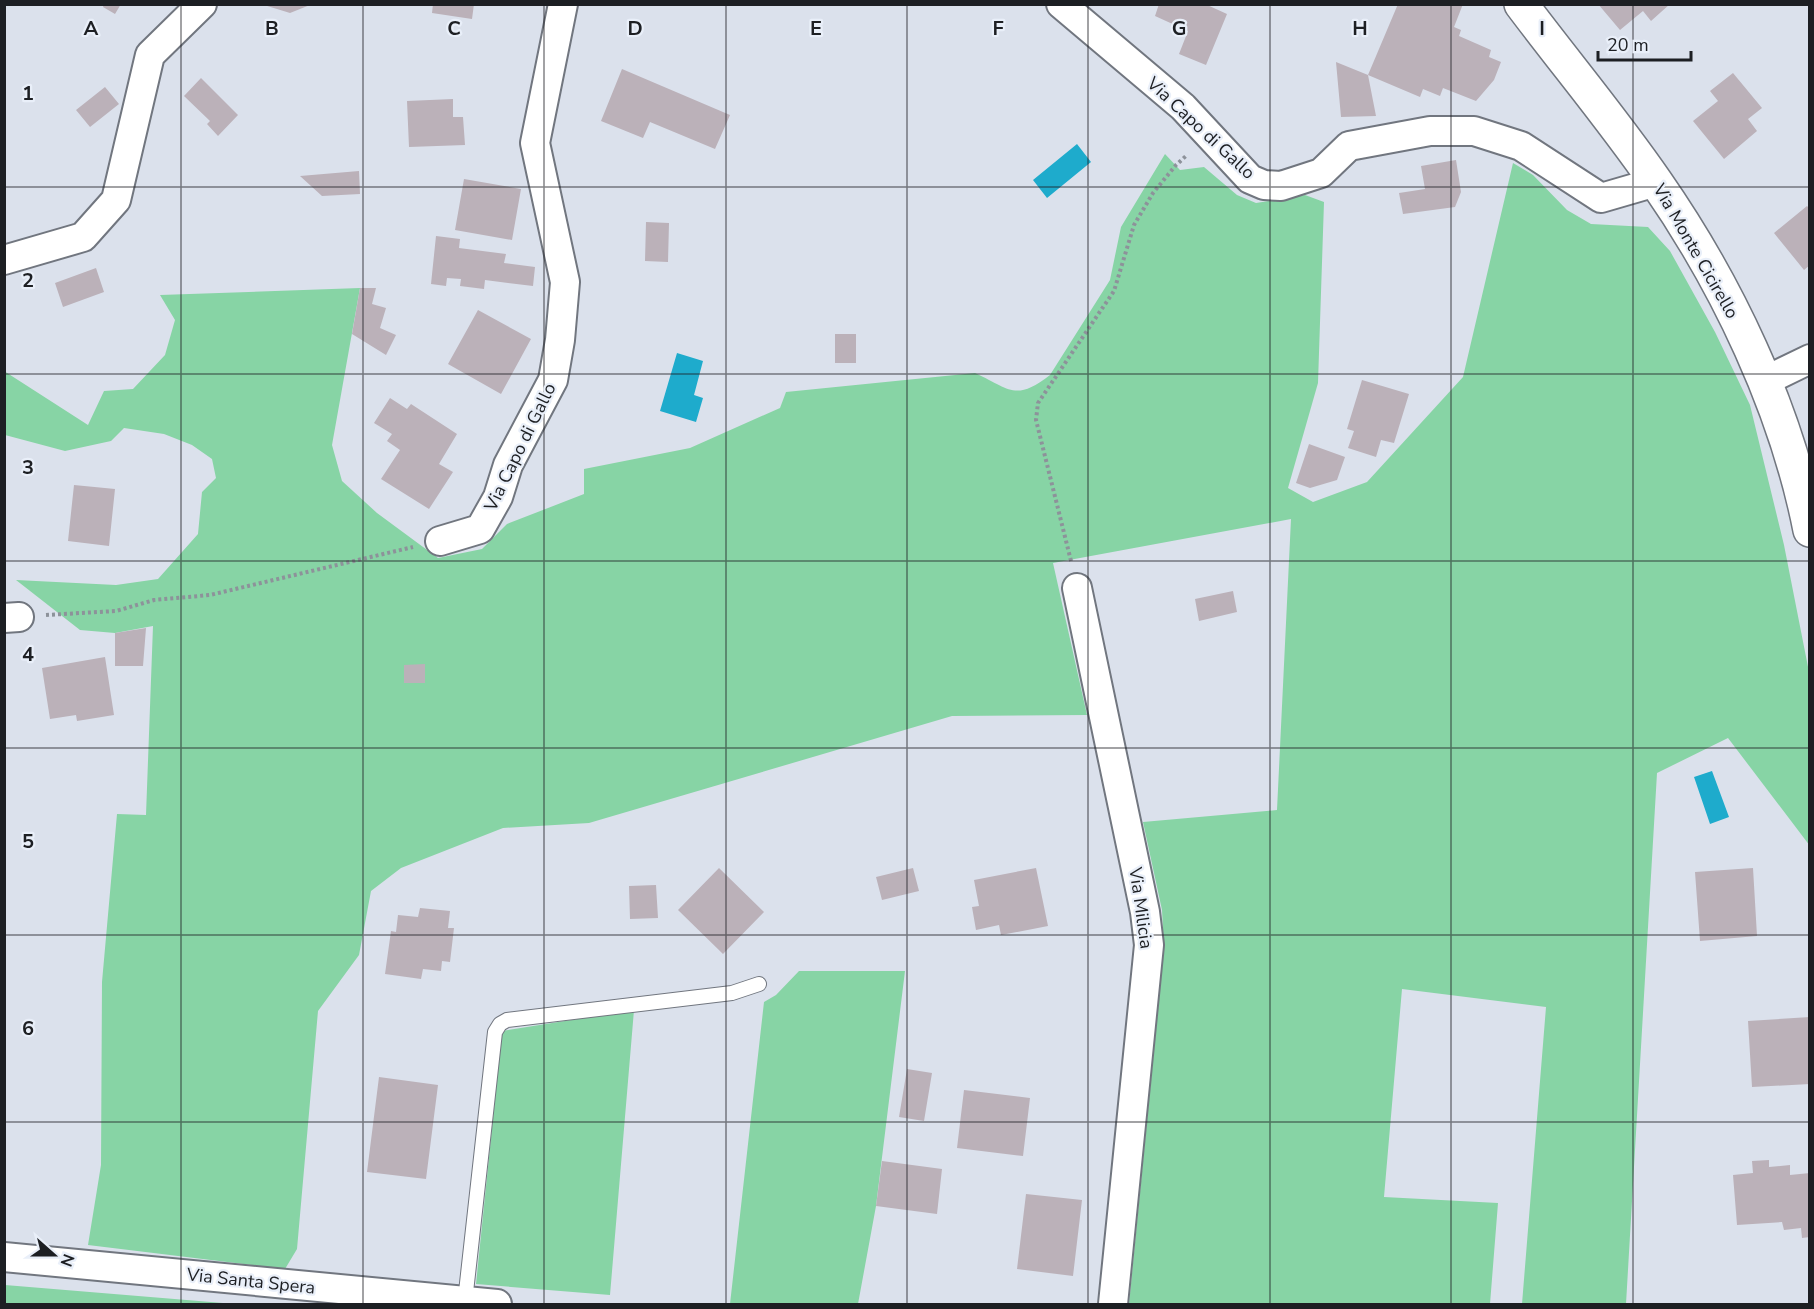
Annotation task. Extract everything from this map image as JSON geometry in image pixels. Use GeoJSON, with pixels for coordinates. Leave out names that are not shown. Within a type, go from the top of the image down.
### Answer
{"type":"FeatureCollection","features":[{"type":"Feature","properties":{"kind":"street"},"geometry":{"type":"LineString","coordinates":[[4,260],[83,237],[116,200],[150,55],[202,4]]}},
{"type":"Feature","properties":{"kind":"street","name":"Via Capo di Gallo"},"geometry":{"type":"LineString","coordinates":[[440,541],[480,529],[498,497],[508,465],[553,380],[560,340],[565,282],[536,143],[563,4]]}},
{"type":"Feature","properties":{"kind":"street","name":"Via Capo di Gallo"},"geometry":{"type":"LineString","coordinates":[[1061,4],[1183,107],[1250,179],[1264,184],[1281,186],[1321,173],[1349,146],[1430,131],[1474,131],[1521,146],[1601,198],[1656,182]]}},
{"type":"Feature","properties":{"kind":"street","name":"Via Monte Cicirello"},"geometry":{"type":"LineString","coordinates":[[1521,4],[1656,182],[1694,242],[1737,320],[1765,381],[1787,442],[1809,530]]}},
{"type":"Feature","properties":{"kind":"street"},"geometry":{"type":"LineString","coordinates":[[1765,381],[1809,360]]}},
{"type":"Feature","properties":{"kind":"street","name":"Via Milicia"},"geometry":{"type":"LineString","coordinates":[[1077,588],[1145,912],[1149,945],[1113,1305]]}},
{"type":"Feature","properties":{"kind":"street","name":"Via Santa Spera"},"geometry":{"type":"LineString","coordinates":[[4,1257],[496,1305]]}},
{"type":"Feature","properties":{"kind":"lane"},"geometry":{"type":"LineString","coordinates":[[465,1301],[495,1032],[500,1024],[507,1020],[732,993],[759,984]]}},
{"type":"Feature","properties":{"kind":"path"},"geometry":{"type":"LineString","coordinates":[[1077,588],[1036,420],[1038,403],[1114,291],[1134,225],[1153,193],[1176,165],[1210,135]]}},
{"type":"Feature","properties":{"kind":"path"},"geometry":{"type":"LineString","coordinates":[[12,617],[116,611],[154,600],[210,595],[440,541]]}},
{"type":"Feature","properties":{"kind":"green space"},"geometry":{"type":"Polygon","coordinates":[[[1165,154],[1180,170],[1204,167],[1237,195],[1256,203],[1305,195],[1324,202],[1318,383],[1288,488],[1313,502],[1367,482],[1463,377],[1513,163],[1533,175],[1567,210],[1591,224],[1648,227],[1670,251],[1715,332],[1750,405],[1784,545],[1809,672],[1810,846],[1728,738],[1657,773],[1626,1304],[1522,1304],[1546,1007],[1402,989],[1384,1197],[1498,1203],[1490,1304],[1129,1304],[1164,948],[1162,910],[1143,822],[1277,810],[1291,519],[1053,563],[1087,715],[952,716],[589,823],[503,828],[401,868],[371,891],[359,955],[318,1011],[297,1249],[285,1269],[88,1245],[101,1165],[102,982],[117,814],[146,815],[153,626],[115,633],[80,630],[16,580],[116,585],[158,579],[198,534],[202,492],[216,478],[212,459],[192,445],[164,434],[124,428],[111,441],[65,451],[5,435],[4,371],[88,425],[104,391],[133,389],[165,355],[175,320],[160,295],[360,288],[332,445],[342,481],[377,513],[438,558],[482,549],[507,524],[584,494],[584,469],[690,448],[780,408],[786,392],[975,373],[1012,390],[1028,388],[1038,383],[1050,375],[1110,280],[1121,227],[1165,154]]]}},
{"type":"Feature","properties":{"kind":"green space"},"geometry":{"type":"Polygon","coordinates":[[[799,971],[905,971],[876,1206],[858,1304],[730,1304],[764,1002],[776,995],[799,971]]]}},
{"type":"Feature","properties":{"kind":"green space"},"geometry":{"type":"Polygon","coordinates":[[[634,1010],[610,1295],[476,1284],[502,1031],[634,1010]]]}},
{"type":"Feature","properties":{"kind":"green space"},"geometry":{"type":"Polygon","coordinates":[[[5,1285],[235,1304],[5,1304],[5,1285]]]}},
{"type":"Feature","properties":{"kind":"water"},"geometry":{"type":"Polygon","coordinates":[[[1077,144],[1091,162],[1047,198],[1033,180],[1077,144]]]}},
{"type":"Feature","properties":{"kind":"water"},"geometry":{"type":"Polygon","coordinates":[[[677,353],[703,361],[694,395],[703,398],[696,422],[660,411],[677,353]]]}},
{"type":"Feature","properties":{"kind":"water"},"geometry":{"type":"Polygon","coordinates":[[[1712,771],[1729,817],[1710,824],[1694,777],[1712,771]]]}},
{"type":"Feature","properties":{"kind":"building"},"geometry":{"type":"Polygon","coordinates":[[[104,4],[121,4],[115,14],[103,7],[104,4]]]}},
{"type":"Feature","properties":{"kind":"building"},"geometry":{"type":"Polygon","coordinates":[[[433,4],[474,4],[472,19],[432,13],[433,4]]]}},
{"type":"Feature","properties":{"kind":"building"},"geometry":{"type":"Polygon","coordinates":[[[1159,4],[1205,4],[1227,14],[1206,65],[1179,54],[1188,31],[1155,16],[1159,4]]]}},
{"type":"Feature","properties":{"kind":"building"},"geometry":{"type":"Polygon","coordinates":[[[1398,4],[1463,4],[1454,27],[1461,30],[1459,36],[1491,50],[1489,57],[1501,62],[1494,80],[1476,101],[1443,88],[1440,96],[1423,89],[1420,97],[1368,75],[1398,4]]]}},
{"type":"Feature","properties":{"kind":"building"},"geometry":{"type":"Polygon","coordinates":[[[1598,4],[1670,4],[1651,21],[1643,11],[1620,30],[1598,4]]]}},
{"type":"Feature","properties":{"kind":"building"},"geometry":{"type":"Polygon","coordinates":[[[264,5],[310,5],[290,13],[264,5]]]}},
{"type":"Feature","properties":{"kind":"building"},"geometry":{"type":"Polygon","coordinates":[[[1336,62],[1368,75],[1376,116],[1341,117],[1336,62]]]}},
{"type":"Feature","properties":{"kind":"building"},"geometry":{"type":"Polygon","coordinates":[[[622,69],[730,115],[715,149],[650,122],[643,138],[601,121],[622,69]]]}},
{"type":"Feature","properties":{"kind":"building"},"geometry":{"type":"Polygon","coordinates":[[[1733,73],[1762,108],[1748,119],[1757,131],[1724,159],[1693,121],[1718,101],[1710,91],[1733,73]]]}},
{"type":"Feature","properties":{"kind":"building"},"geometry":{"type":"Polygon","coordinates":[[[201,78],[238,115],[218,136],[207,124],[210,121],[184,96],[201,78]]]}},
{"type":"Feature","properties":{"kind":"building"},"geometry":{"type":"Polygon","coordinates":[[[105,87],[119,104],[90,127],[76,110],[105,87]]]}},
{"type":"Feature","properties":{"kind":"building"},"geometry":{"type":"Polygon","coordinates":[[[453,99],[453,117],[463,117],[465,145],[409,147],[407,101],[453,99]]]}},
{"type":"Feature","properties":{"kind":"building"},"geometry":{"type":"Polygon","coordinates":[[[1456,160],[1461,192],[1455,207],[1403,214],[1399,193],[1425,189],[1421,166],[1456,160]]]}},
{"type":"Feature","properties":{"kind":"building"},"geometry":{"type":"Polygon","coordinates":[[[359,171],[360,194],[322,196],[300,176],[359,171]]]}},
{"type":"Feature","properties":{"kind":"building"},"geometry":{"type":"Polygon","coordinates":[[[464,179],[521,189],[512,240],[455,230],[464,179]]]}},
{"type":"Feature","properties":{"kind":"building"},"geometry":{"type":"Polygon","coordinates":[[[1807,206],[1810,209],[1810,265],[1804,270],[1774,233],[1807,206]]]}},
{"type":"Feature","properties":{"kind":"building"},"geometry":{"type":"Polygon","coordinates":[[[646,222],[669,223],[668,262],[645,261],[646,222]]]}},
{"type":"Feature","properties":{"kind":"building"},"geometry":{"type":"Polygon","coordinates":[[[436,236],[460,239],[459,248],[506,254],[504,263],[535,267],[533,286],[485,280],[484,289],[460,286],[461,279],[447,278],[446,286],[431,284],[436,236]]]}},
{"type":"Feature","properties":{"kind":"building"},"geometry":{"type":"Polygon","coordinates":[[[96,268],[104,292],[63,307],[55,283],[96,268]]]}},
{"type":"Feature","properties":{"kind":"building"},"geometry":{"type":"Polygon","coordinates":[[[360,288],[376,288],[372,304],[386,308],[380,328],[396,335],[386,355],[352,334],[360,288]]]}},
{"type":"Feature","properties":{"kind":"building"},"geometry":{"type":"Polygon","coordinates":[[[478,310],[531,339],[501,394],[448,364],[478,310]]]}},
{"type":"Feature","properties":{"kind":"building"},"geometry":{"type":"Polygon","coordinates":[[[835,334],[856,334],[856,363],[835,363],[835,334]]]}},
{"type":"Feature","properties":{"kind":"building"},"geometry":{"type":"Polygon","coordinates":[[[1362,380],[1409,394],[1394,443],[1381,440],[1376,457],[1348,448],[1354,431],[1347,429],[1362,380]]]}},
{"type":"Feature","properties":{"kind":"building"},"geometry":{"type":"Polygon","coordinates":[[[390,398],[407,409],[411,404],[457,434],[439,464],[453,472],[429,509],[381,479],[400,450],[387,441],[392,434],[374,423],[390,398]]]}},
{"type":"Feature","properties":{"kind":"building"},"geometry":{"type":"Polygon","coordinates":[[[1309,444],[1345,457],[1337,480],[1310,488],[1296,483],[1309,444]]]}},
{"type":"Feature","properties":{"kind":"building"},"geometry":{"type":"Polygon","coordinates":[[[74,485],[115,489],[109,546],[68,541],[74,485]]]}},
{"type":"Feature","properties":{"kind":"building"},"geometry":{"type":"Polygon","coordinates":[[[1233,591],[1237,612],[1199,621],[1195,599],[1233,591]]]}},
{"type":"Feature","properties":{"kind":"building"},"geometry":{"type":"Polygon","coordinates":[[[146,628],[143,666],[115,666],[115,633],[146,628]]]}},
{"type":"Feature","properties":{"kind":"building"},"geometry":{"type":"Polygon","coordinates":[[[105,657],[114,715],[77,721],[76,715],[50,719],[42,668],[105,657]]]}},
{"type":"Feature","properties":{"kind":"building"},"geometry":{"type":"Polygon","coordinates":[[[425,664],[425,683],[404,683],[404,665],[425,664]]]}},
{"type":"Feature","properties":{"kind":"building"},"geometry":{"type":"Polygon","coordinates":[[[719,868],[764,912],[723,954],[678,910],[719,868]]]}},
{"type":"Feature","properties":{"kind":"building"},"geometry":{"type":"Polygon","coordinates":[[[913,868],[919,891],[882,900],[876,877],[913,868]]]}},
{"type":"Feature","properties":{"kind":"building"},"geometry":{"type":"Polygon","coordinates":[[[1036,868],[1048,926],[1001,935],[999,925],[976,930],[972,907],[979,906],[974,880],[1036,868]]]}},
{"type":"Feature","properties":{"kind":"building"},"geometry":{"type":"Polygon","coordinates":[[[1753,868],[1757,936],[1700,941],[1695,872],[1753,868]]]}},
{"type":"Feature","properties":{"kind":"building"},"geometry":{"type":"Polygon","coordinates":[[[656,885],[658,918],[630,919],[629,886],[656,885]]]}},
{"type":"Feature","properties":{"kind":"building"},"geometry":{"type":"Polygon","coordinates":[[[420,908],[450,911],[448,928],[454,928],[450,962],[442,961],[441,971],[423,969],[421,979],[385,974],[391,931],[396,932],[398,915],[418,917],[420,908]]]}},
{"type":"Feature","properties":{"kind":"building"},"geometry":{"type":"Polygon","coordinates":[[[1810,1017],[1810,1084],[1752,1087],[1748,1021],[1810,1017]]]}},
{"type":"Feature","properties":{"kind":"building"},"geometry":{"type":"Polygon","coordinates":[[[907,1069],[932,1073],[924,1121],[899,1117],[907,1069]]]}},
{"type":"Feature","properties":{"kind":"building"},"geometry":{"type":"Polygon","coordinates":[[[379,1077],[438,1085],[426,1179],[367,1172],[379,1077]]]}},
{"type":"Feature","properties":{"kind":"building"},"geometry":{"type":"Polygon","coordinates":[[[964,1090],[1030,1098],[1023,1156],[957,1148],[964,1090]]]}},
{"type":"Feature","properties":{"kind":"building"},"geometry":{"type":"Polygon","coordinates":[[[1769,1160],[1769,1167],[1790,1165],[1790,1175],[1810,1173],[1810,1237],[1802,1238],[1801,1228],[1784,1230],[1782,1222],[1737,1225],[1733,1175],[1753,1173],[1752,1161],[1769,1160]]]}},
{"type":"Feature","properties":{"kind":"building"},"geometry":{"type":"Polygon","coordinates":[[[882,1161],[942,1169],[937,1214],[876,1206],[882,1161]]]}},
{"type":"Feature","properties":{"kind":"building"},"geometry":{"type":"Polygon","coordinates":[[[1026,1194],[1082,1200],[1073,1276],[1017,1269],[1026,1194]]]}}]}
